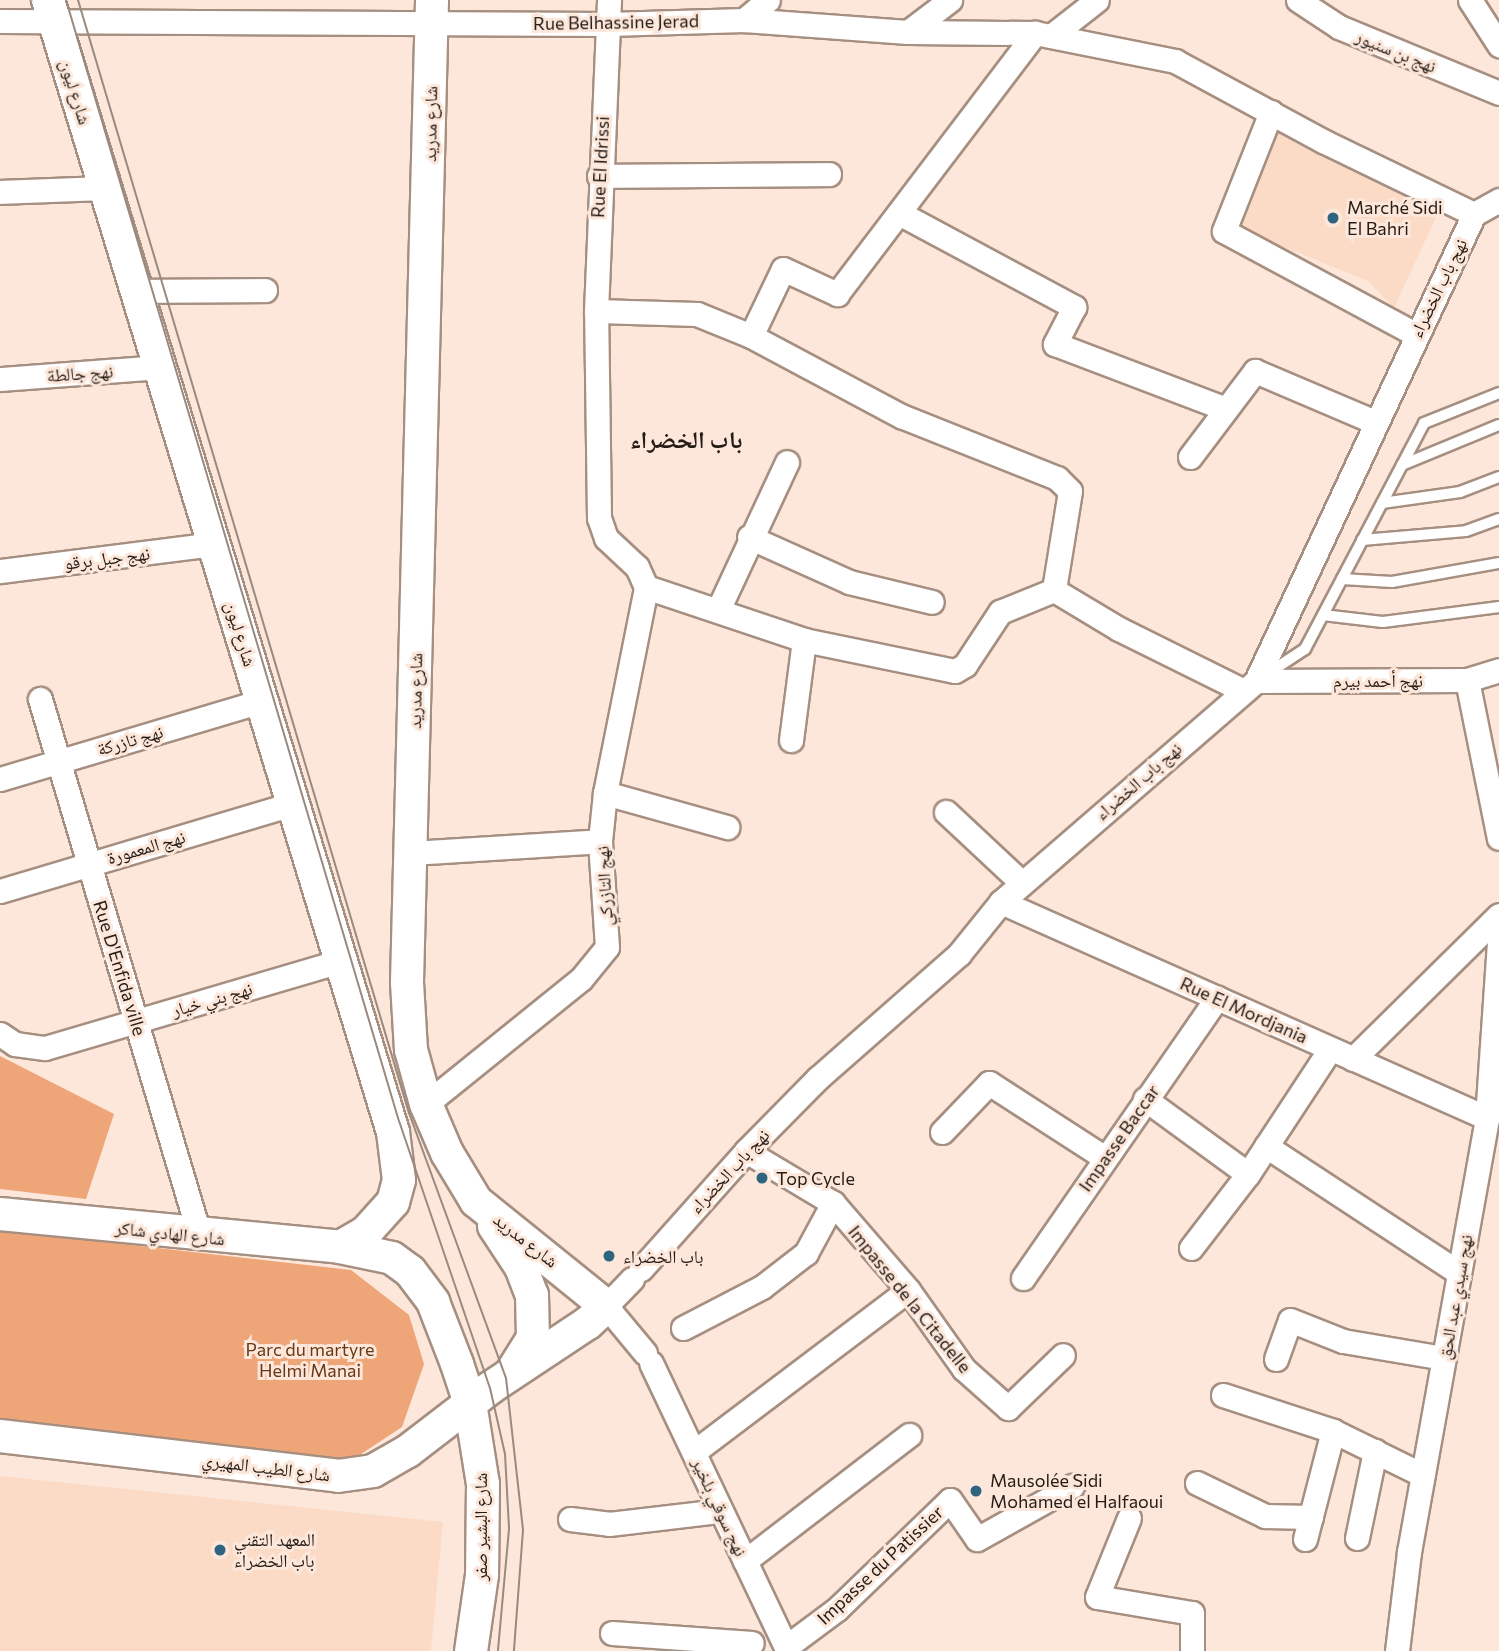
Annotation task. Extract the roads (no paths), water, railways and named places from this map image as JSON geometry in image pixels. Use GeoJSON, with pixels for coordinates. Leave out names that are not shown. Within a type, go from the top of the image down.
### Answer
{"type":"FeatureCollection","features":[{"type":"Feature","properties":{"kind":"street","name":"Rue El Idrissi"},"geometry":{"type":"LineString","coordinates":[[596,311],[599,176],[609,0]]}},
{"type":"Feature","properties":{"kind":"street"},"geometry":{"type":"LineString","coordinates":[[744,20],[768,0]]}},
{"type":"Feature","properties":{"kind":"street"},"geometry":{"type":"LineString","coordinates":[[908,32],[950,0]]}},
{"type":"Feature","properties":{"kind":"street"},"geometry":{"type":"LineString","coordinates":[[751,336],[783,269],[837,294],[1043,34],[1097,0]]}},
{"type":"Feature","properties":{"kind":"street","name":"نهج بن سنيور"},"geometry":{"type":"LineString","coordinates":[[1298,0],[1339,27],[1499,93]]}},
{"type":"Feature","properties":{"kind":"street"},"geometry":{"type":"LineString","coordinates":[[1470,0],[1497,36]]}},
{"type":"Feature","properties":{"kind":"street","name":"Rue Belhassine Jerad"},"geometry":{"type":"LineString","coordinates":[[0,21],[52,11],[432,11],[609,24],[744,20],[908,32],[1043,34],[1175,61],[1474,214]]}},
{"type":"Feature","properties":{"kind":"street","name":"شارع ليون"},"geometry":{"type":"LineString","coordinates":[[52,11],[393,1132],[399,1180],[393,1202],[380,1217],[340,1247]]}},
{"type":"Feature","properties":{"kind":"street","name":"شارع مدريد"},"geometry":{"type":"LineString","coordinates":[[432,11],[411,853],[411,1050],[426,1104],[447,1153],[476,1201],[606,1306]]}},
{"type":"Feature","properties":{"kind":"street"},"geometry":{"type":"LineString","coordinates":[[1271,112],[1224,231],[1415,334]]}},
{"type":"Feature","properties":{"kind":"street"},"geometry":{"type":"LineString","coordinates":[[599,176],[829,174]]}},
{"type":"Feature","properties":{"kind":"street"},"geometry":{"type":"LineString","coordinates":[[0,192],[106,188]]}},
{"type":"Feature","properties":{"kind":"street"},"geometry":{"type":"LineString","coordinates":[[1474,214],[1499,200]]}},
{"type":"Feature","properties":{"kind":"street"},"geometry":{"type":"LineString","coordinates":[[899,213],[1073,307],[1055,344],[1226,409]]}},
{"type":"Feature","properties":{"kind":"street","name":"نهج باب الخضراء"},"geometry":{"type":"LineString","coordinates":[[606,1306],[746,1151],[818,1078],[959,954],[1001,902],[1249,685],[1474,214]]}},
{"type":"Feature","properties":{"kind":"street"},"geometry":{"type":"LineString","coordinates":[[137,291],[265,290]]}},
{"type":"Feature","properties":{"kind":"street"},"geometry":{"type":"LineString","coordinates":[[596,311],[697,314],[751,336],[901,416],[1057,478],[1070,491],[1054,590],[1000,612],[965,665],[955,671],[804,640],[646,587],[637,566],[615,548],[601,526],[596,311]]}},
{"type":"Feature","properties":{"kind":"street","name":"نهج جالطة"},"geometry":{"type":"LineString","coordinates":[[0,379],[159,367]]}},
{"type":"Feature","properties":{"kind":"street"},"geometry":{"type":"LineString","coordinates":[[1190,457],[1248,375],[1259,371],[1375,422]]}},
{"type":"Feature","properties":{"kind":"street"},"geometry":{"type":"LineString","coordinates":[[718,610],[749,537],[787,462]]}},
{"type":"Feature","properties":{"kind":"street"},"geometry":{"type":"LineString","coordinates":[[749,537],[849,582],[932,602]]}},
{"type":"Feature","properties":{"kind":"street","name":"نهج جبل برقو"},"geometry":{"type":"LineString","coordinates":[[0,571],[214,544]]}},
{"type":"Feature","properties":{"kind":"street","name":"نهج التازركي"},"geometry":{"type":"LineString","coordinates":[[426,1104],[601,957],[607,947],[600,842],[605,793],[646,587]]}},
{"type":"Feature","properties":{"kind":"street"},"geometry":{"type":"LineString","coordinates":[[1054,590],[1119,629],[1249,685]]}},
{"type":"Feature","properties":{"kind":"street"},"geometry":{"type":"LineString","coordinates":[[790,740],[804,640]]}},
{"type":"Feature","properties":{"kind":"street","name":"نهج أحمد بيرم"},"geometry":{"type":"LineString","coordinates":[[1249,685],[1467,680],[1499,670]]}},
{"type":"Feature","properties":{"kind":"street"},"geometry":{"type":"LineString","coordinates":[[1467,680],[1499,838]]}},
{"type":"Feature","properties":{"kind":"street","name":"Rue D'Enfida ville"},"geometry":{"type":"LineString","coordinates":[[40,699],[200,1237]]}},
{"type":"Feature","properties":{"kind":"street","name":"نهج تازركة"},"geometry":{"type":"LineString","coordinates":[[0,779],[261,701]]}},
{"type":"Feature","properties":{"kind":"street"},"geometry":{"type":"LineString","coordinates":[[605,793],[727,827]]}},
{"type":"Feature","properties":{"kind":"street","name":"نهج المعمورة"},"geometry":{"type":"LineString","coordinates":[[0,891],[292,804]]}},
{"type":"Feature","properties":{"kind":"street"},"geometry":{"type":"LineString","coordinates":[[946,813],[1022,883]]}},
{"type":"Feature","properties":{"kind":"street"},"geometry":{"type":"LineString","coordinates":[[411,853],[600,842]]}},
{"type":"Feature","properties":{"kind":"street","name":"Rue El Mordjania"},"geometry":{"type":"LineString","coordinates":[[1001,902],[1487,1118]]}},
{"type":"Feature","properties":{"kind":"street"},"geometry":{"type":"LineString","coordinates":[[1353,1059],[1499,915]]}},
{"type":"Feature","properties":{"kind":"street","name":"نهج سيدي عبد الحق"},"geometry":{"type":"LineString","coordinates":[[1397,1651],[1423,1475],[1487,1118],[1499,941]]}},
{"type":"Feature","properties":{"kind":"street","name":"نهج بني خيار"},"geometry":{"type":"LineString","coordinates":[[0,1034],[15,1044],[44,1048],[340,961]]}},
{"type":"Feature","properties":{"kind":"street","name":"Impasse Baccar"},"geometry":{"type":"LineString","coordinates":[[1023,1278],[1217,998]]}},
{"type":"Feature","properties":{"kind":"street"},"geometry":{"type":"LineString","coordinates":[[1191,1248],[1248,1174],[1330,1049]]}},
{"type":"Feature","properties":{"kind":"street"},"geometry":{"type":"LineString","coordinates":[[942,1132],[989,1083],[1105,1158]]}},
{"type":"Feature","properties":{"kind":"street"},"geometry":{"type":"LineString","coordinates":[[1145,1099],[1248,1174]]}},
{"type":"Feature","properties":{"kind":"street"},"geometry":{"type":"LineString","coordinates":[[1266,1146],[1459,1273]]}},
{"type":"Feature","properties":{"kind":"street","name":"Impasse de la Citadelle"},"geometry":{"type":"LineString","coordinates":[[746,1151],[833,1203],[908,1290],[964,1369],[1008,1408],[1063,1354]]}},
{"type":"Feature","properties":{"kind":"street"},"geometry":{"type":"LineString","coordinates":[[476,1201],[521,1267],[532,1295],[533,1338],[506,1378]]}},
{"type":"Feature","properties":{"kind":"street"},"geometry":{"type":"LineString","coordinates":[[683,1328],[762,1287],[806,1253],[833,1203]]}},
{"type":"Feature","properties":{"kind":"street","name":"شارع الهادي شاكر"},"geometry":{"type":"LineString","coordinates":[[0,1214],[200,1237],[340,1247],[392,1258],[410,1271],[433,1302],[470,1404]]}},
{"type":"Feature","properties":{"kind":"street"},"geometry":{"type":"LineString","coordinates":[[694,1452],[908,1290]]}},
{"type":"Feature","properties":{"kind":"street","name":"نهج سوقي بلخير"},"geometry":{"type":"LineString","coordinates":[[606,1306],[648,1358],[784,1642]]}},
{"type":"Feature","properties":{"kind":"street","name":"شارع الطيب المهيري"},"geometry":{"type":"LineString","coordinates":[[0,1436],[338,1476],[373,1471],[390,1462],[588,1323],[606,1306]]}},
{"type":"Feature","properties":{"kind":"street"},"geometry":{"type":"LineString","coordinates":[[1276,1359],[1290,1320],[1343,1341],[1444,1358]]}},
{"type":"Feature","properties":{"kind":"street"},"geometry":{"type":"LineString","coordinates":[[1223,1395],[1333,1431],[1423,1475]]}},
{"type":"Feature","properties":{"kind":"street","name":"شارع البشير صفر"},"geometry":{"type":"LineString","coordinates":[[470,1404],[483,1484],[482,1575],[471,1651]]}},
{"type":"Feature","properties":{"kind":"street"},"geometry":{"type":"LineString","coordinates":[[1197,1483],[1265,1516],[1308,1528],[1333,1431]]}},
{"type":"Feature","properties":{"kind":"street"},"geometry":{"type":"LineString","coordinates":[[745,1561],[909,1435]]}},
{"type":"Feature","properties":{"kind":"street"},"geometry":{"type":"LineString","coordinates":[[1357,1538],[1375,1451]]}},
{"type":"Feature","properties":{"kind":"street","name":"Impasse du Patissier"},"geometry":{"type":"LineString","coordinates":[[784,1642],[837,1609],[950,1500],[978,1539],[1072,1486]]}},
{"type":"Feature","properties":{"kind":"street"},"geometry":{"type":"LineString","coordinates":[[570,1519],[609,1524],[720,1511]]}},
{"type":"Feature","properties":{"kind":"street"},"geometry":{"type":"LineString","coordinates":[[1129,1518],[1097,1597],[1192,1613],[1192,1651]]}},
{"type":"Feature","properties":{"kind":"street"},"geometry":{"type":"LineString","coordinates":[[612,1633],[746,1647],[784,1642]]}},
{"type":"Feature","properties":{"kind":"lane"},"geometry":{"type":"LineString","coordinates":[[1249,685],[1305,649],[1424,423],[1499,393]]}},
{"type":"Feature","properties":{"kind":"lane"},"geometry":{"type":"LineString","coordinates":[[1402,465],[1499,425]]}},
{"type":"Feature","properties":{"kind":"lane"},"geometry":{"type":"LineString","coordinates":[[1382,503],[1460,492],[1499,477]]}},
{"type":"Feature","properties":{"kind":"lane"},"geometry":{"type":"LineString","coordinates":[[1362,540],[1466,531],[1499,519]]}},
{"type":"Feature","properties":{"kind":"lane"},"geometry":{"type":"LineString","coordinates":[[1342,579],[1392,582],[1499,563]]}},
{"type":"Feature","properties":{"kind":"lane"},"geometry":{"type":"LineString","coordinates":[[1323,615],[1383,622],[1499,607]]}},
{"type":"Feature","properties":{"kind":"tram line"},"geometry":{"type":"LineString","coordinates":[[66,0],[398,1118],[490,1388],[505,1454],[509,1529],[498,1651]]}},
{"type":"Feature","properties":{"kind":"tram line"},"geometry":{"type":"LineString","coordinates":[[78,0],[409,1113],[506,1378],[523,1530],[514,1651]]}},
{"type":"Feature","properties":{"kind":"place","name":"Marché Sidi El Bahri"},"geometry":{"type":"Point","coordinates":[1333,218]}},
{"type":"Feature","properties":{"kind":"place","name":"Top Cycle"},"geometry":{"type":"Point","coordinates":[762,1178]}},
{"type":"Feature","properties":{"kind":"place","name":"باب الخضراء"},"geometry":{"type":"Point","coordinates":[609,1256]}},
{"type":"Feature","properties":{"kind":"place","name":"Mausolée Sidi Mohamed el Halfaoui"},"geometry":{"type":"Point","coordinates":[976,1491]}},
{"type":"Feature","properties":{"kind":"place","name":"المعهد التقني باب الخضراء"},"geometry":{"type":"Point","coordinates":[220,1550]}},
{"type":"Feature","properties":{"kind":"district","name":"باب الخضراء"},"geometry":{"type":"Point","coordinates":[686,439]}},
{"type":"Feature","properties":{"kind":"park label","name":"Parc du martyre Helmi Manai"},"geometry":{"type":"Point","coordinates":[310,1360]}}]}
